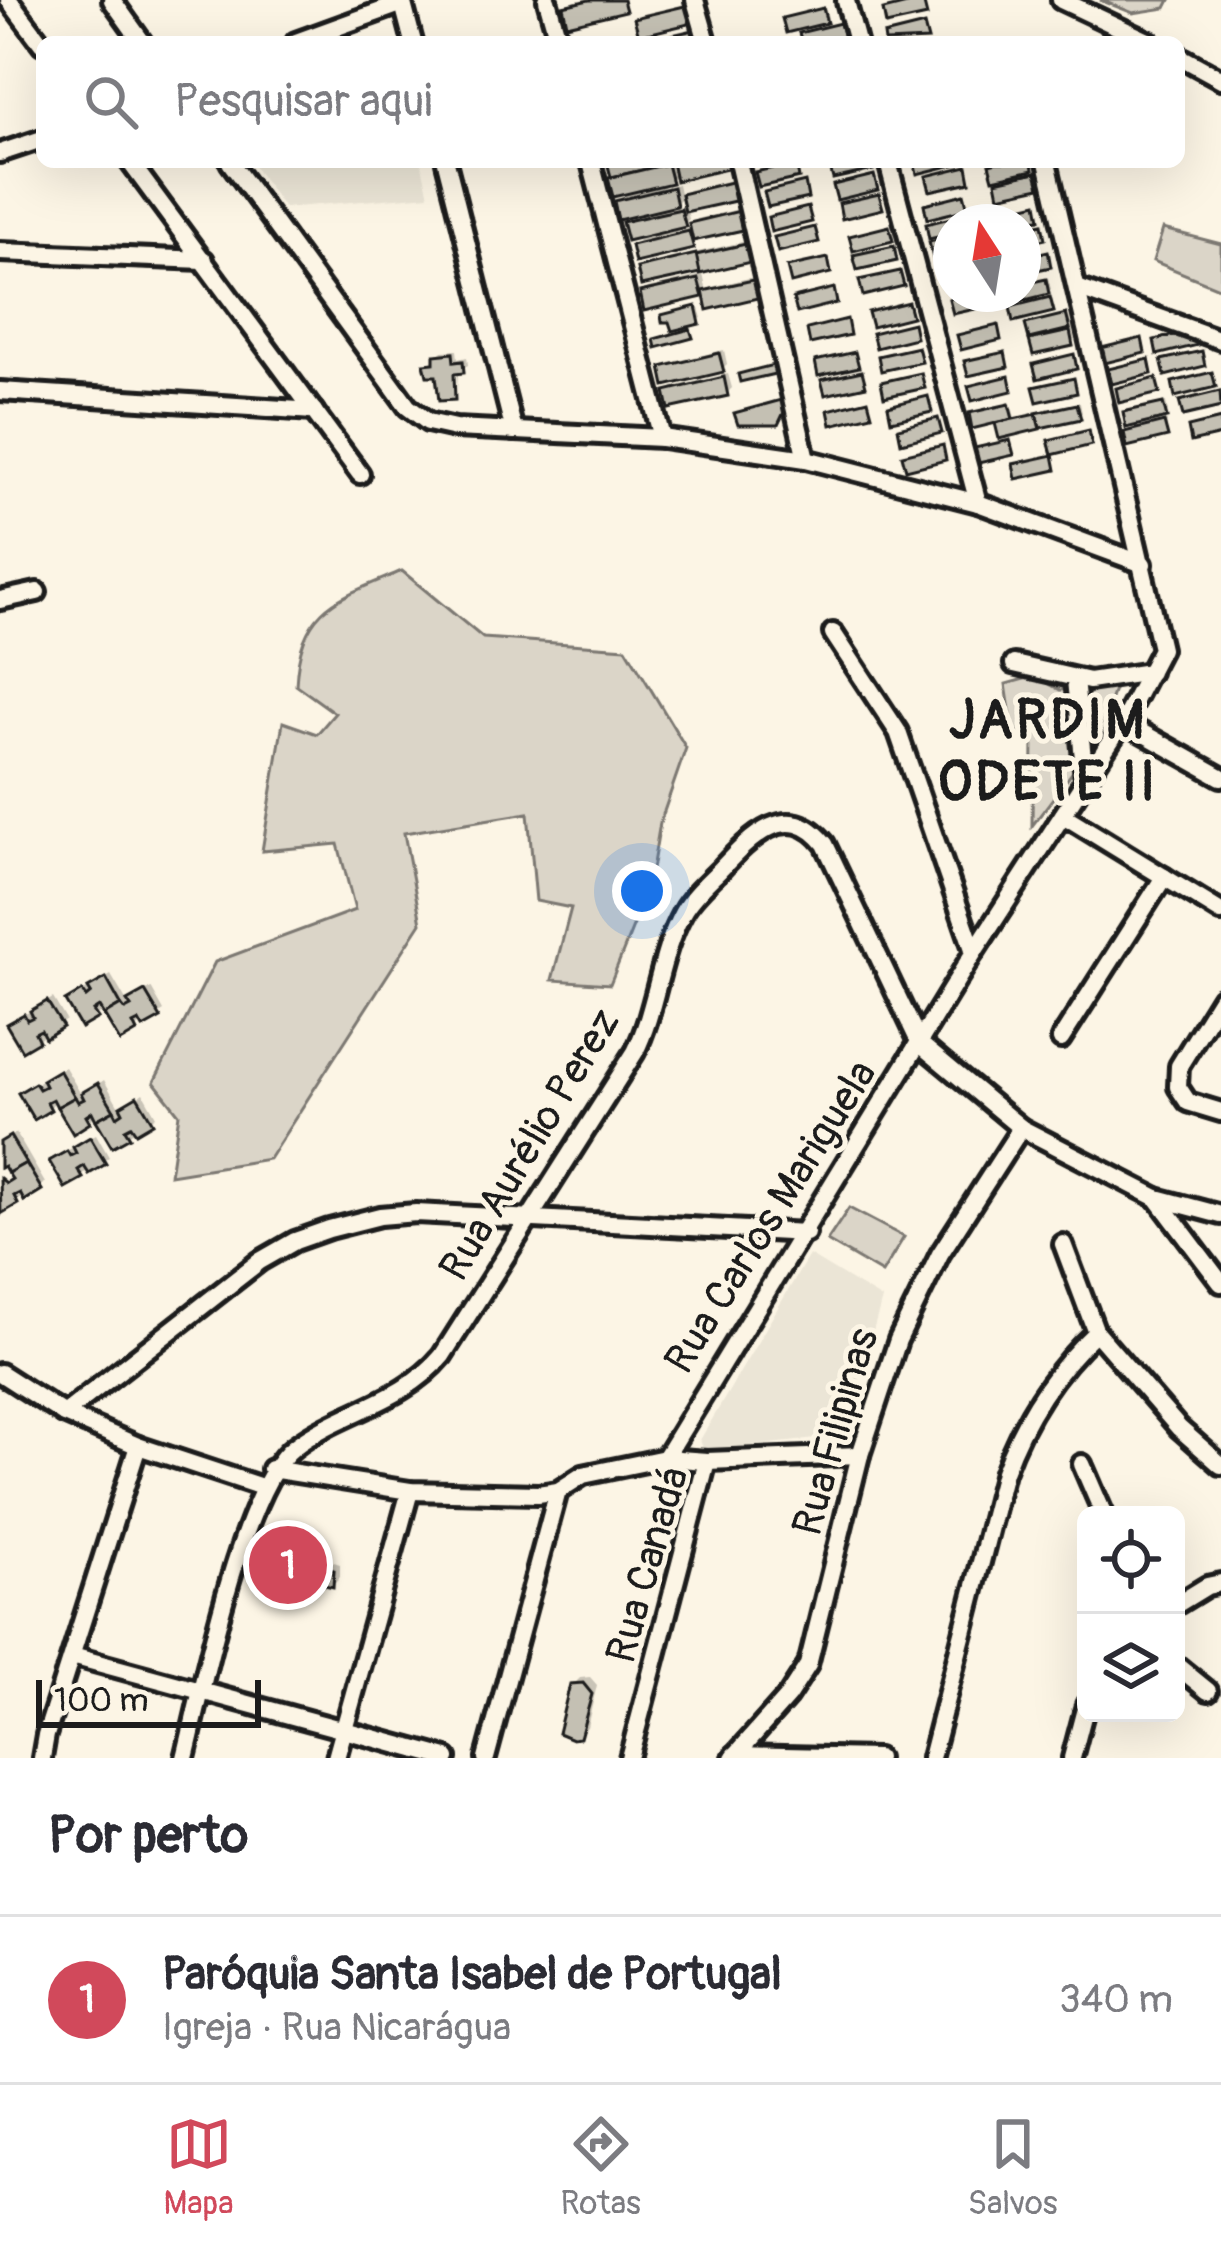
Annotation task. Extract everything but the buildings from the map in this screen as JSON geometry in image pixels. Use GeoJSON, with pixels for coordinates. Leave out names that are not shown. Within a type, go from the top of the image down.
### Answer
{"type":"FeatureCollection","features":[{"type":"Feature","properties":{"kind":"street"},"geometry":{"type":"LineString","coordinates":[[9,0],[36,36]]}},
{"type":"Feature","properties":{"kind":"street"},"geometry":{"type":"LineString","coordinates":[[112,0],[138,36]]}},
{"type":"Feature","properties":{"kind":"street"},"geometry":{"type":"LineString","coordinates":[[547,0],[557,36]]}},
{"type":"Feature","properties":{"kind":"street"},"geometry":{"type":"LineString","coordinates":[[695,0],[704,36]]}},
{"type":"Feature","properties":{"kind":"street"},"geometry":{"type":"LineString","coordinates":[[1061,0],[1137,36]]}},
{"type":"Feature","properties":{"kind":"street"},"geometry":{"type":"LineString","coordinates":[[312,36],[402,2],[411,36]]}},
{"type":"Feature","properties":{"kind":"street"},"geometry":{"type":"LineString","coordinates":[[846,2],[854,36]]}},
{"type":"Feature","properties":{"kind":"street"},"geometry":{"type":"LineString","coordinates":[[1185,59],[1221,79]]}},
{"type":"Feature","properties":{"kind":"street"},"geometry":{"type":"LineString","coordinates":[[0,153],[36,141]]}},
{"type":"Feature","properties":{"kind":"street"},"geometry":{"type":"LineString","coordinates":[[135,168],[359,474]]}},
{"type":"Feature","properties":{"kind":"street"},"geometry":{"type":"LineString","coordinates":[[234,168],[408,407],[438,426],[662,438],[806,459],[978,502],[1143,563]]}},
{"type":"Feature","properties":{"kind":"street"},"geometry":{"type":"LineString","coordinates":[[448,168],[514,431]]}},
{"type":"Feature","properties":{"kind":"street"},"geometry":{"type":"LineString","coordinates":[[594,168],[662,438]]}},
{"type":"Feature","properties":{"kind":"street"},"geometry":{"type":"LineString","coordinates":[[739,168],[806,459]]}},
{"type":"Feature","properties":{"kind":"street"},"geometry":{"type":"LineString","coordinates":[[890,168],[978,502]]}},
{"type":"Feature","properties":{"kind":"street"},"geometry":{"type":"LineString","coordinates":[[1014,664],[1075,680],[1117,680],[1150,672],[1162,644],[1049,168]]}},
{"type":"Feature","properties":{"kind":"street"},"geometry":{"type":"LineString","coordinates":[[0,252],[204,260]]}},
{"type":"Feature","properties":{"kind":"street"},"geometry":{"type":"LineString","coordinates":[[1080,289],[1221,340]]}},
{"type":"Feature","properties":{"kind":"street"},"geometry":{"type":"LineString","coordinates":[[0,392],[314,411]]}},
{"type":"Feature","properties":{"kind":"street"},"geometry":{"type":"LineString","coordinates":[[0,600],[38,592]]}},
{"type":"Feature","properties":{"kind":"street"},"geometry":{"type":"LineString","coordinates":[[833,633],[898,732],[974,952]]}},
{"type":"Feature","properties":{"kind":"street","name":"Rua Carlos Mariguela"},"geometry":{"type":"LineString","coordinates":[[665,1458],[1150,672]]}},
{"type":"Feature","properties":{"kind":"street"},"geometry":{"type":"LineString","coordinates":[[1075,680],[1085,778]]}},
{"type":"Feature","properties":{"kind":"street"},"geometry":{"type":"LineString","coordinates":[[1123,722],[1221,777]]}},
{"type":"Feature","properties":{"kind":"street"},"geometry":{"type":"LineString","coordinates":[[1063,815],[1221,912]]}},
{"type":"Feature","properties":{"kind":"street","name":"Rua Aurélio Perez"},"geometry":{"type":"LineString","coordinates":[[271,1469],[300,1442],[396,1395],[430,1370],[533,1216],[641,1040],[683,913],[763,830],[794,823],[809,828],[825,844],[920,1044],[1021,1128],[1156,1198],[1221,1283]]}},
{"type":"Feature","properties":{"kind":"street"},"geometry":{"type":"LineString","coordinates":[[1061,1039],[1164,878]]}},
{"type":"Feature","properties":{"kind":"street"},"geometry":{"type":"LineString","coordinates":[[1221,998],[1176,1077],[1189,1102],[1221,1112]]}},
{"type":"Feature","properties":{"kind":"street","name":"Rua Filipinas"},"geometry":{"type":"LineString","coordinates":[[734,1756],[788,1696],[808,1665],[860,1455],[908,1314],[940,1254],[1021,1128]]}},
{"type":"Feature","properties":{"kind":"street"},"geometry":{"type":"LineString","coordinates":[[1156,1198],[1221,1215]]}},
{"type":"Feature","properties":{"kind":"street"},"geometry":{"type":"LineString","coordinates":[[64,1414],[260,1261],[295,1241],[380,1216],[533,1216],[806,1233]]}},
{"type":"Feature","properties":{"kind":"street"},"geometry":{"type":"LineString","coordinates":[[1063,1244],[1096,1332],[1179,1428],[1221,1465]]}},
{"type":"Feature","properties":{"kind":"street"},"geometry":{"type":"LineString","coordinates":[[931,1758],[1017,1436],[1056,1374],[1096,1332]]}},
{"type":"Feature","properties":{"kind":"street"},"geometry":{"type":"LineString","coordinates":[[0,1373],[64,1414],[138,1446],[262,1487]]}},
{"type":"Feature","properties":{"kind":"street"},"geometry":{"type":"LineString","coordinates":[[42,1758],[138,1446]]}},
{"type":"Feature","properties":{"kind":"street","name":"Rua Canadá"},"geometry":{"type":"LineString","coordinates":[[629,1758],[706,1461],[860,1455]]}},
{"type":"Feature","properties":{"kind":"street"},"geometry":{"type":"LineString","coordinates":[[185,1758],[271,1469],[410,1491],[512,1494],[558,1491],[584,1475],[665,1458],[706,1461]]}},
{"type":"Feature","properties":{"kind":"street"},"geometry":{"type":"LineString","coordinates":[[1082,1464],[1100,1506]]}},
{"type":"Feature","properties":{"kind":"street"},"geometry":{"type":"LineString","coordinates":[[336,1758],[410,1491]]}},
{"type":"Feature","properties":{"kind":"street"},"geometry":{"type":"LineString","coordinates":[[486,1758],[558,1491]]}},
{"type":"Feature","properties":{"kind":"street"},"geometry":{"type":"LineString","coordinates":[[1185,1599],[1221,1583]]}},
{"type":"Feature","properties":{"kind":"street"},"geometry":{"type":"LineString","coordinates":[[72,1656],[447,1758]]}},
{"type":"Feature","properties":{"kind":"street"},"geometry":{"type":"LineString","coordinates":[[1185,1672],[1208,1690]]}},
{"type":"Feature","properties":{"kind":"street"},"geometry":{"type":"LineString","coordinates":[[1072,1758],[1082,1722]]}},
{"type":"Feature","properties":{"kind":"street"},"geometry":{"type":"LineString","coordinates":[[734,1756],[877,1758]]}},
{"type":"Feature","properties":{"kind":"shaded area"},"geometry":{"type":"Polygon","coordinates":[[[1100,0],[1170,0],[1166,8],[1133,13],[1100,0]]]}},
{"type":"Feature","properties":{"kind":"shaded area"},"geometry":{"type":"Polygon","coordinates":[[[255,168],[422,168],[429,195],[284,208],[255,168]]]}},
{"type":"Feature","properties":{"kind":"shaded area"},"geometry":{"type":"Polygon","coordinates":[[[1163,229],[1221,244],[1221,289],[1153,261],[1163,229]]]}},
{"type":"Feature","properties":{"kind":"shaded area"},"geometry":{"type":"Polygon","coordinates":[[[402,571],[483,638],[626,648],[686,748],[660,823],[649,887],[610,984],[552,980],[571,908],[536,901],[528,813],[404,833],[421,923],[269,1159],[170,1175],[179,1114],[154,1082],[215,962],[355,910],[338,844],[262,851],[283,722],[317,734],[335,713],[296,685],[305,638],[326,608],[402,571]]]}},
{"type":"Feature","properties":{"kind":"shaded area"},"geometry":{"type":"Polygon","coordinates":[[[1035,676],[1060,690],[1115,687],[1096,741],[1032,826],[1033,740],[1013,730],[1006,684],[1035,676]]]}},
{"type":"Feature","properties":{"kind":"shaded area"},"geometry":{"type":"Polygon","coordinates":[[[849,1208],[904,1237],[882,1273],[827,1241],[849,1208]]]}},
{"type":"Feature","properties":{"kind":"shaded area"},"geometry":{"type":"Polygon","coordinates":[[[809,1255],[882,1299],[844,1436],[704,1451],[700,1440],[809,1255]]]}},
{"type":"Feature","properties":{"kind":"place","name":"Paróquia Santa Isabel de Portugal"},"geometry":{"type":"Point","coordinates":[288,1565]}},
{"type":"Feature","properties":{"kind":"district","name":"JARDIM ODETE II"},"geometry":{"type":"Point","coordinates":[1048,752]}}]}
